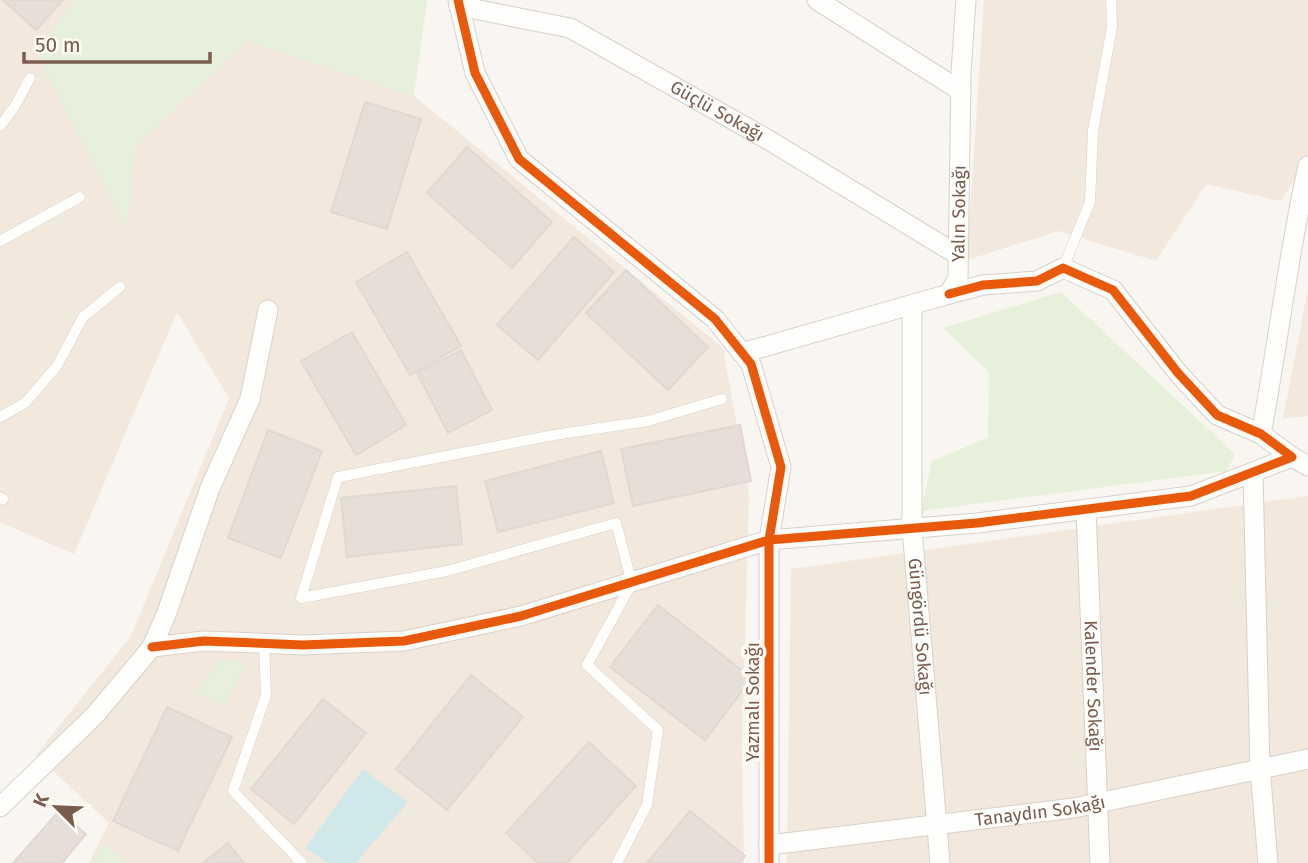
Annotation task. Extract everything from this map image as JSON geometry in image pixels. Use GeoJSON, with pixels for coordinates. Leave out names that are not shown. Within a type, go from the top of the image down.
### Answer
{"type":"FeatureCollection","features":[{"type":"Feature","properties":{"kind":"street"},"geometry":{"type":"LineString","coordinates":[[817,0],[961,90]]}},
{"type":"Feature","properties":{"kind":"street","name":"Yalın Sokağı"},"geometry":{"type":"LineString","coordinates":[[949,294],[958,278],[961,90],[966,0]]}},
{"type":"Feature","properties":{"kind":"street","name":"Güçlü Sokağı"},"geometry":{"type":"LineString","coordinates":[[458,3],[570,28],[767,139],[958,255]]}},
{"type":"Feature","properties":{"kind":"street","name":"Yazmalı Sokağı"},"geometry":{"type":"LineString","coordinates":[[458,3],[475,73],[519,159],[715,319],[751,364],[781,467],[769,540],[769,854]]}},
{"type":"Feature","properties":{"kind":"street"},"geometry":{"type":"LineString","coordinates":[[1261,434],[1278,346],[1295,224],[1308,166]]}},
{"type":"Feature","properties":{"kind":"street"},"geometry":{"type":"LineString","coordinates":[[742,353],[983,285],[1037,281],[1063,268],[1113,290],[1178,373],[1217,415],[1261,434],[1300,462]]}},
{"type":"Feature","properties":{"kind":"street","name":"Güngördü Sokağı"},"geometry":{"type":"LineString","coordinates":[[912,305],[912,528],[940,863]]}},
{"type":"Feature","properties":{"kind":"street"},"geometry":{"type":"LineString","coordinates":[[0,807],[94,715],[152,647],[166,615],[210,488],[250,399],[268,310]]}},
{"type":"Feature","properties":{"kind":"street"},"geometry":{"type":"LineString","coordinates":[[152,647],[204,641],[303,645],[404,640],[521,616],[769,540],[977,523],[1191,496],[1253,472],[1300,462]]}},
{"type":"Feature","properties":{"kind":"street"},"geometry":{"type":"LineString","coordinates":[[1253,472],[1260,768],[1268,863]]}},
{"type":"Feature","properties":{"kind":"street","name":"Kalender Sokağı"},"geometry":{"type":"LineString","coordinates":[[1086,509],[1100,863]]}},
{"type":"Feature","properties":{"kind":"street","name":"Tanaydın Sokağı"},"geometry":{"type":"LineString","coordinates":[[769,854],[938,825],[1098,802],[1308,759]]}},
{"type":"Feature","properties":{"kind":"lane"},"geometry":{"type":"LineString","coordinates":[[1063,268],[1090,202],[1093,131],[1112,27],[1111,0]]}},
{"type":"Feature","properties":{"kind":"lane"},"geometry":{"type":"LineString","coordinates":[[0,125],[15,106],[30,78]]}},
{"type":"Feature","properties":{"kind":"lane"},"geometry":{"type":"LineString","coordinates":[[0,241],[80,197]]}},
{"type":"Feature","properties":{"kind":"lane"},"geometry":{"type":"LineString","coordinates":[[0,417],[25,403],[57,366],[83,317],[120,287]]}},
{"type":"Feature","properties":{"kind":"lane"},"geometry":{"type":"LineString","coordinates":[[617,863],[647,805],[658,730],[587,665],[632,583],[616,523],[447,571],[301,598],[338,477],[554,435],[648,421],[722,399]]}},
{"type":"Feature","properties":{"kind":"lane"},"geometry":{"type":"LineString","coordinates":[[264,643],[266,695],[233,791],[303,863]]}},
{"type":"Feature","properties":{"kind":"shaded area"},"geometry":{"type":"Polygon","coordinates":[[[0,0],[75,0],[37,53],[127,227],[135,147],[247,41],[414,96],[723,348],[749,494],[742,746],[744,863],[89,863],[109,823],[36,755],[131,636],[229,398],[177,312],[74,554],[0,522],[0,0]]]}},
{"type":"Feature","properties":{"kind":"shaded area"},"geometry":{"type":"Polygon","coordinates":[[[984,0],[1308,0],[1308,159],[1281,201],[1206,184],[1156,261],[1058,231],[967,260],[984,0]]]}},
{"type":"Feature","properties":{"kind":"shaded area"},"geometry":{"type":"Polygon","coordinates":[[[1308,289],[1308,416],[1283,419],[1308,289]]]}},
{"type":"Feature","properties":{"kind":"shaded area"},"geometry":{"type":"Polygon","coordinates":[[[1308,496],[1308,863],[787,863],[791,569],[1308,496]]]}},
{"type":"Feature","properties":{"kind":"green space"},"geometry":{"type":"Polygon","coordinates":[[[75,0],[427,0],[414,96],[247,41],[135,147],[127,229],[37,53],[75,0]]]}},
{"type":"Feature","properties":{"kind":"green space"},"geometry":{"type":"Polygon","coordinates":[[[1061,292],[1235,454],[1227,471],[921,511],[932,461],[988,438],[989,372],[943,328],[1061,292]]]}},
{"type":"Feature","properties":{"kind":"green space"},"geometry":{"type":"Polygon","coordinates":[[[221,660],[248,663],[225,705],[195,692],[221,660]]]}},
{"type":"Feature","properties":{"kind":"green space"},"geometry":{"type":"Polygon","coordinates":[[[106,843],[126,863],[91,863],[106,843]]]}},
{"type":"Feature","properties":{"kind":"water"},"geometry":{"type":"Polygon","coordinates":[[[363,769],[408,802],[356,863],[328,863],[305,848],[363,769]]]}},
{"type":"Feature","properties":{"kind":"building"},"geometry":{"type":"Polygon","coordinates":[[[3,0],[63,0],[36,30],[3,0]]]}},
{"type":"Feature","properties":{"kind":"building"},"geometry":{"type":"Polygon","coordinates":[[[365,102],[421,119],[387,229],[331,212],[365,102]]]}},
{"type":"Feature","properties":{"kind":"building"},"geometry":{"type":"Polygon","coordinates":[[[467,147],[552,222],[512,268],[427,193],[467,147]]]}},
{"type":"Feature","properties":{"kind":"building"},"geometry":{"type":"Polygon","coordinates":[[[574,237],[614,272],[538,360],[497,325],[574,237]]]}},
{"type":"Feature","properties":{"kind":"building"},"geometry":{"type":"Polygon","coordinates":[[[407,252],[461,346],[410,375],[356,282],[407,252]]]}},
{"type":"Feature","properties":{"kind":"building"},"geometry":{"type":"Polygon","coordinates":[[[626,270],[708,347],[668,390],[586,313],[626,270]]]}},
{"type":"Feature","properties":{"kind":"building"},"geometry":{"type":"Polygon","coordinates":[[[352,332],[406,425],[356,455],[301,361],[352,332]]]}},
{"type":"Feature","properties":{"kind":"building"},"geometry":{"type":"Polygon","coordinates":[[[461,350],[492,410],[448,433],[417,373],[461,350]]]}},
{"type":"Feature","properties":{"kind":"building"},"geometry":{"type":"Polygon","coordinates":[[[740,425],[751,481],[633,506],[621,449],[740,425]]]}},
{"type":"Feature","properties":{"kind":"building"},"geometry":{"type":"Polygon","coordinates":[[[268,430],[322,451],[281,558],[228,538],[268,430]]]}},
{"type":"Feature","properties":{"kind":"building"},"geometry":{"type":"Polygon","coordinates":[[[601,451],[614,503],[498,532],[485,481],[601,451]]]}},
{"type":"Feature","properties":{"kind":"building"},"geometry":{"type":"Polygon","coordinates":[[[456,486],[462,544],[347,557],[341,498],[456,486]]]}},
{"type":"Feature","properties":{"kind":"building"},"geometry":{"type":"Polygon","coordinates":[[[658,605],[752,678],[705,740],[610,667],[658,605]]]}},
{"type":"Feature","properties":{"kind":"building"},"geometry":{"type":"Polygon","coordinates":[[[471,675],[523,717],[447,810],[396,769],[471,675]]]}},
{"type":"Feature","properties":{"kind":"building"},"geometry":{"type":"Polygon","coordinates":[[[323,699],[366,733],[294,824],[251,789],[323,699]]]}},
{"type":"Feature","properties":{"kind":"building"},"geometry":{"type":"Polygon","coordinates":[[[167,707],[232,737],[178,851],[113,821],[167,707]]]}},
{"type":"Feature","properties":{"kind":"building"},"geometry":{"type":"Polygon","coordinates":[[[589,742],[636,786],[567,863],[538,863],[506,833],[589,742]]]}},
{"type":"Feature","properties":{"kind":"building"},"geometry":{"type":"Polygon","coordinates":[[[59,811],[86,834],[62,863],[13,863],[59,811]]]}},
{"type":"Feature","properties":{"kind":"building"},"geometry":{"type":"Polygon","coordinates":[[[690,811],[745,856],[739,863],[647,863],[690,811]]]}},
{"type":"Feature","properties":{"kind":"building"},"geometry":{"type":"Polygon","coordinates":[[[228,843],[244,863],[203,863],[228,843]]]}},
{"type":"Feature","properties":{"kind":"cycle path"},"geometry":{"type":"LineString","coordinates":[[458,0],[475,73],[519,159],[715,319],[751,364],[781,467],[769,540],[977,523],[1191,496],[1292,457],[1261,434],[1217,415],[1178,373],[1113,290],[1063,268],[1037,281],[983,285],[949,294]]}},
{"type":"Feature","properties":{"kind":"cycle path"},"geometry":{"type":"LineString","coordinates":[[152,647],[204,641],[303,645],[404,641],[521,616],[769,540],[769,863]]}}]}
